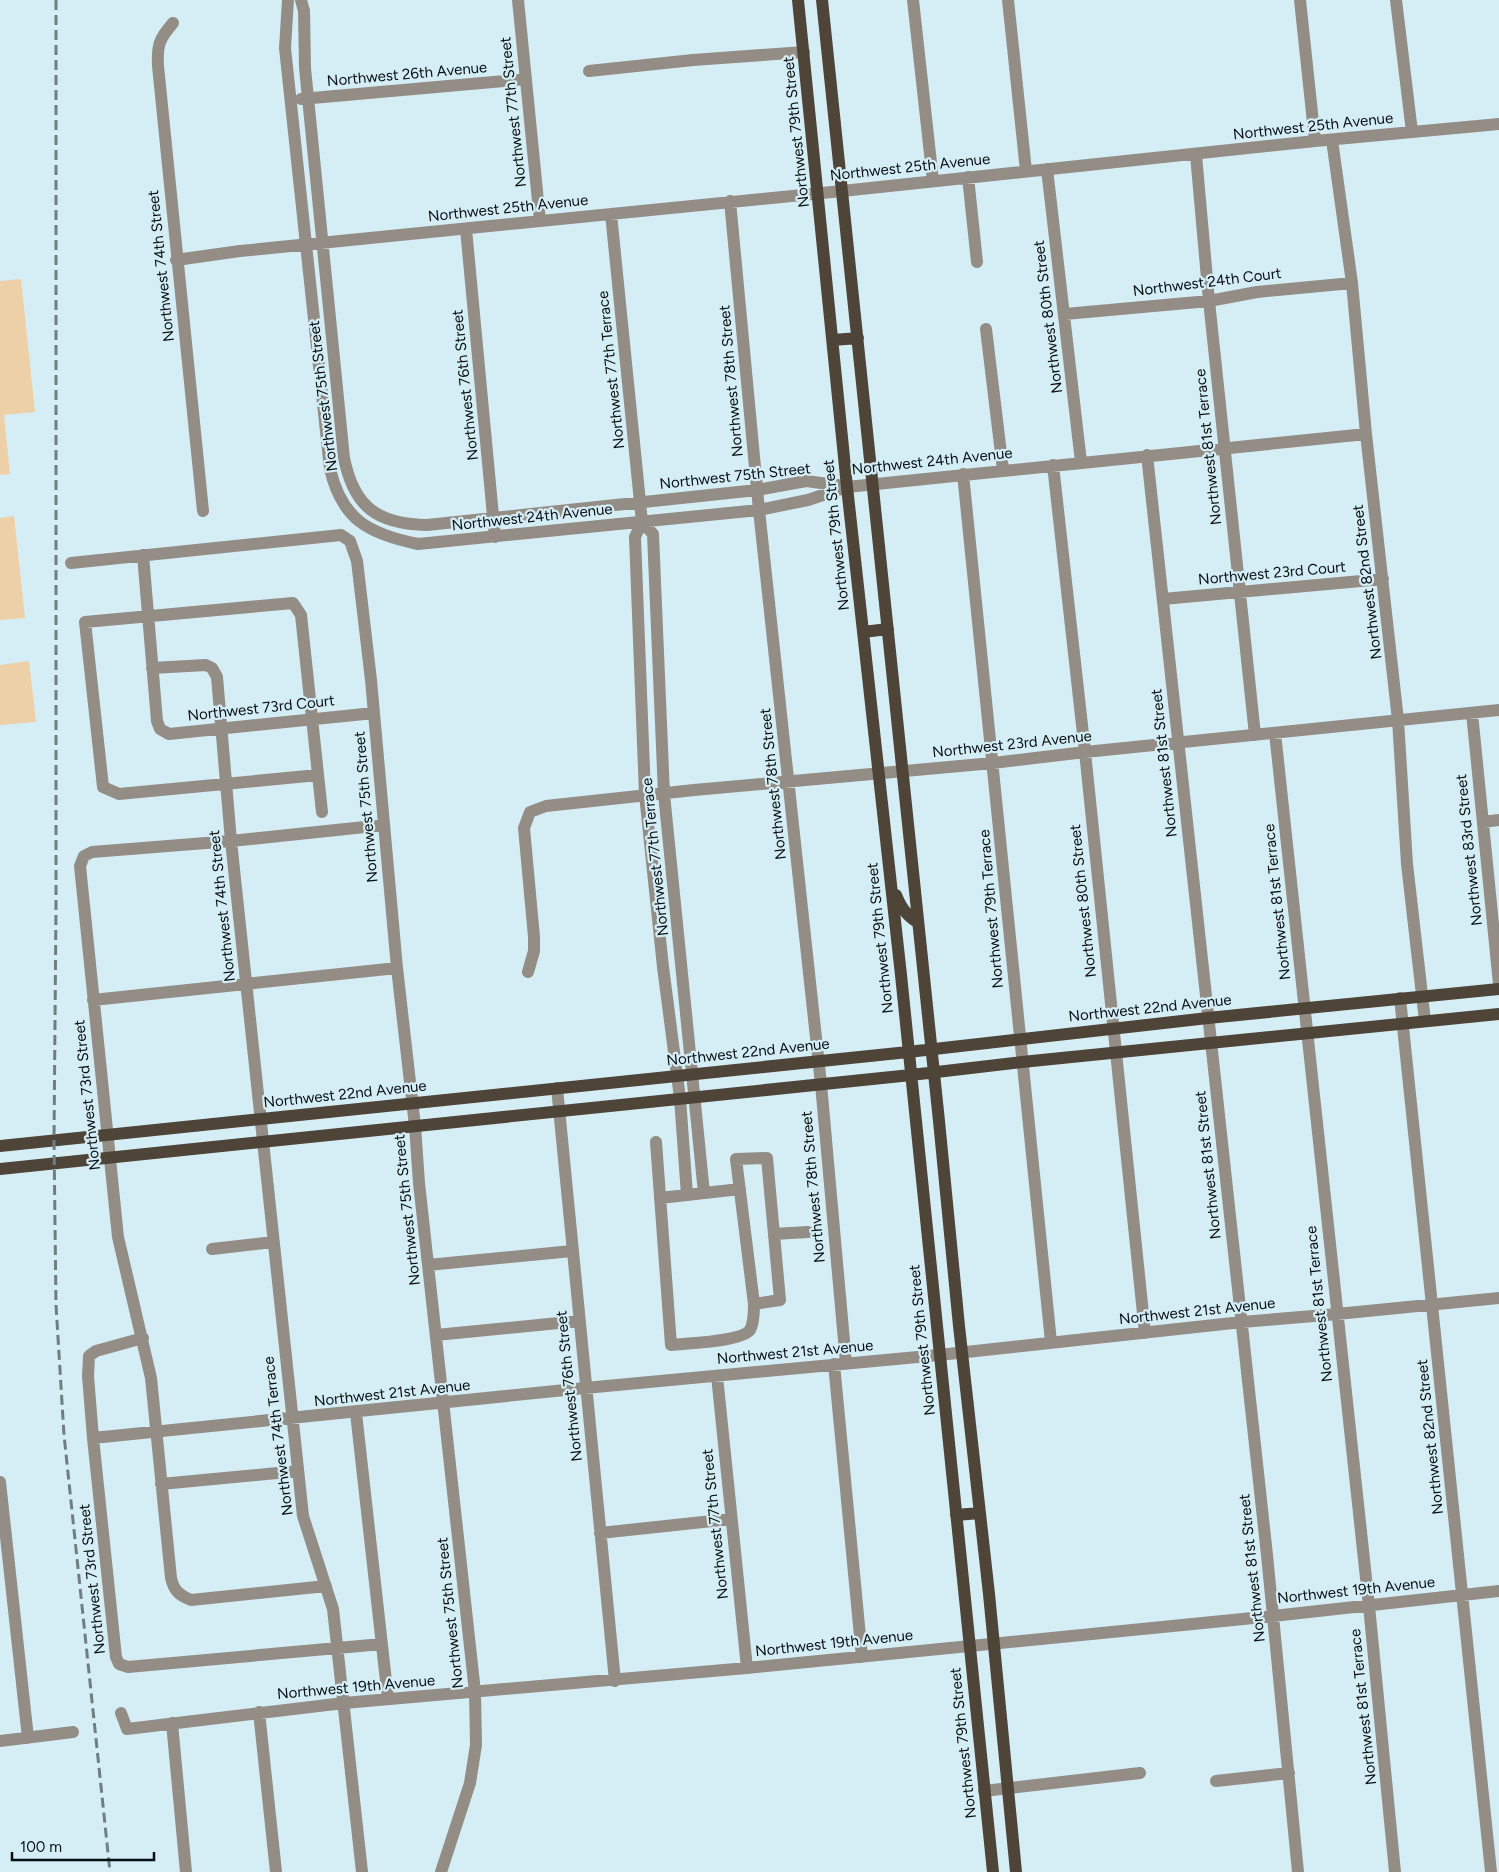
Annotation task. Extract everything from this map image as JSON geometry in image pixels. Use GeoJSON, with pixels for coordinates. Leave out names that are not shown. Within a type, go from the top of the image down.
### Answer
{"type":"FeatureCollection","features":[{"type":"Feature","properties":{"kind":"main road","name":"Northwest 79th Street"},"geometry":{"type":"LineString","coordinates":[[798,0],[847,486],[924,1200],[993,1872]]}},
{"type":"Feature","properties":{"kind":"main road"},"geometry":{"type":"LineString","coordinates":[[822,0],[945,1197],[989,1594],[1016,1872]]}},
{"type":"Feature","properties":{"kind":"main road"},"geometry":{"type":"LineString","coordinates":[[833,340],[858,338]]}},
{"type":"Feature","properties":{"kind":"main road"},"geometry":{"type":"LineString","coordinates":[[863,632],[888,629]]}},
{"type":"Feature","properties":{"kind":"main road"},"geometry":{"type":"LineString","coordinates":[[888,861],[901,905],[909,917],[918,922]]}},
{"type":"Feature","properties":{"kind":"main road","name":"Northwest 22nd Avenue"},"geometry":{"type":"LineString","coordinates":[[0,1146],[908,1052],[1208,1018],[1499,988]]}},
{"type":"Feature","properties":{"kind":"main road"},"geometry":{"type":"LineString","coordinates":[[0,1169],[910,1075],[1210,1042],[1499,1014]]}},
{"type":"Feature","properties":{"kind":"main road"},"geometry":{"type":"LineString","coordinates":[[924,1200],[945,1197]]}},
{"type":"Feature","properties":{"kind":"main road"},"geometry":{"type":"LineString","coordinates":[[956,1515],[980,1513]]}},
{"type":"Feature","properties":{"kind":"street","name":"Northwest 75th Street"},"geometry":{"type":"LineString","coordinates":[[288,0],[285,48],[330,469],[340,500]]}},
{"type":"Feature","properties":{"kind":"street","name":"Northwest 75th Street"},"geometry":{"type":"LineString","coordinates":[[301,0],[304,11],[305,68],[344,458],[351,484],[363,501],[374,512],[404,524],[426,524],[757,490],[806,481],[847,486]]}},
{"type":"Feature","properties":{"kind":"street","name":"Northwest 77th Street"},"geometry":{"type":"LineString","coordinates":[[518,0],[540,221]]}},
{"type":"Feature","properties":{"kind":"street"},"geometry":{"type":"LineString","coordinates":[[912,0],[933,180]]}},
{"type":"Feature","properties":{"kind":"street"},"geometry":{"type":"LineString","coordinates":[[1008,0],[1026,171]]}},
{"type":"Feature","properties":{"kind":"street"},"geometry":{"type":"LineString","coordinates":[[1300,0],[1315,141]]}},
{"type":"Feature","properties":{"kind":"street"},"geometry":{"type":"LineString","coordinates":[[1396,0],[1412,132]]}},
{"type":"Feature","properties":{"kind":"street","name":"Northwest 74th Street"},"geometry":{"type":"LineString","coordinates":[[173,23],[160,40],[158,55],[176,260],[203,511]]}},
{"type":"Feature","properties":{"kind":"street"},"geometry":{"type":"LineString","coordinates":[[589,72],[804,52]]}},
{"type":"Feature","properties":{"kind":"street","name":"Northwest 26th Avenue"},"geometry":{"type":"LineString","coordinates":[[291,100],[526,79]]}},
{"type":"Feature","properties":{"kind":"street","name":"Northwest 25th Avenue"},"geometry":{"type":"LineString","coordinates":[[176,260],[240,251],[842,191],[1315,141],[1499,124]]}},
{"type":"Feature","properties":{"kind":"street","name":"Northwest 82nd Street"},"geometry":{"type":"LineString","coordinates":[[1332,140],[1352,283],[1366,434],[1398,720],[1408,864],[1425,1021]]}},
{"type":"Feature","properties":{"kind":"street","name":"Northwest 81st Terrace"},"geometry":{"type":"LineString","coordinates":[[1196,154],[1209,301],[1255,735]]}},
{"type":"Feature","properties":{"kind":"street"},"geometry":{"type":"LineString","coordinates":[[298,170],[315,168]]}},
{"type":"Feature","properties":{"kind":"street","name":"Northwest 80th Street"},"geometry":{"type":"LineString","coordinates":[[1047,169],[1081,462]]}},
{"type":"Feature","properties":{"kind":"street"},"geometry":{"type":"LineString","coordinates":[[968,177],[977,262]]}},
{"type":"Feature","properties":{"kind":"street","name":"Northwest 78th Street"},"geometry":{"type":"LineString","coordinates":[[730,201],[759,510],[834,1213],[833,1230],[840,1364],[862,1657]]}},
{"type":"Feature","properties":{"kind":"street","name":"Northwest 77th Terrace"},"geometry":{"type":"LineString","coordinates":[[611,214],[641,503],[642,522],[635,537],[645,795],[680,1098],[687,1195]]}},
{"type":"Feature","properties":{"kind":"street","name":"Northwest 76th Street"},"geometry":{"type":"LineString","coordinates":[[466,229],[495,537]]}},
{"type":"Feature","properties":{"kind":"street","name":"Northwest 24th Court"},"geometry":{"type":"LineString","coordinates":[[1064,314],[1209,301],[1257,292],[1352,283]]}},
{"type":"Feature","properties":{"kind":"street"},"geometry":{"type":"LineString","coordinates":[[315,328],[331,327]]}},
{"type":"Feature","properties":{"kind":"street"},"geometry":{"type":"LineString","coordinates":[[986,329],[1003,470]]}},
{"type":"Feature","properties":{"kind":"street"},"geometry":{"type":"LineString","coordinates":[[323,403],[338,402]]}},
{"type":"Feature","properties":{"kind":"street","name":"Northwest 24th Avenue"},"geometry":{"type":"LineString","coordinates":[[340,500],[360,523],[389,538],[418,544],[759,510],[808,500],[847,486],[1366,434]]}},
{"type":"Feature","properties":{"kind":"street","name":"Northwest 81st Street"},"geometry":{"type":"LineString","coordinates":[[1147,455],[1242,1322],[1298,1872]]}},
{"type":"Feature","properties":{"kind":"street","name":"Northwest 80th Street"},"geometry":{"type":"LineString","coordinates":[[1053,465],[1085,752],[1144,1333]]}},
{"type":"Feature","properties":{"kind":"street","name":"Northwest 79th Terrace"},"geometry":{"type":"LineString","coordinates":[[963,474],[1051,1342]]}},
{"type":"Feature","properties":{"kind":"street","name":"Northwest 77th Terrace"},"geometry":{"type":"LineString","coordinates":[[642,522],[653,534],[664,794],[704,1193]]}},
{"type":"Feature","properties":{"kind":"street","name":"Northwest 75th Street"},"geometry":{"type":"LineString","coordinates":[[143,555],[341,535],[350,541],[357,561],[374,713],[397,968],[415,1126],[428,1265],[476,1692],[476,1745],[470,1783],[442,1872]]}},
{"type":"Feature","properties":{"kind":"street"},"geometry":{"type":"LineString","coordinates":[[71,563],[143,555],[152,668]]}},
{"type":"Feature","properties":{"kind":"street","name":"Northwest 23rd Court"},"geometry":{"type":"LineString","coordinates":[[1163,599],[1383,579]]}},
{"type":"Feature","properties":{"kind":"street"},"geometry":{"type":"LineString","coordinates":[[318,775],[119,794],[103,787],[85,622],[293,603],[301,615],[322,812]]}},
{"type":"Feature","properties":{"kind":"street"},"geometry":{"type":"LineString","coordinates":[[639,655],[658,654]]}},
{"type":"Feature","properties":{"kind":"street","name":"Northwest 74th Street"},"geometry":{"type":"LineString","coordinates":[[152,668],[202,665],[212,668],[217,677],[231,841],[263,1142]]}},
{"type":"Feature","properties":{"kind":"street","name":"Northwest 73rd Court"},"geometry":{"type":"LineString","coordinates":[[152,668],[157,721],[160,729],[169,734],[374,713]]}},
{"type":"Feature","properties":{"kind":"street","name":"Northwest 23rd Avenue"},"geometry":{"type":"LineString","coordinates":[[528,972],[534,950],[524,828],[530,812],[546,806],[993,763],[1178,742],[1499,710]]}},
{"type":"Feature","properties":{"kind":"street","name":"Northwest 83rd Street"},"geometry":{"type":"LineString","coordinates":[[1472,713],[1499,984]]}},
{"type":"Feature","properties":{"kind":"street","name":"Northwest 81st Terrace"},"geometry":{"type":"LineString","coordinates":[[1275,733],[1369,1606],[1395,1872]]}},
{"type":"Feature","properties":{"kind":"street"},"geometry":{"type":"LineString","coordinates":[[643,744],[662,743]]}},
{"type":"Feature","properties":{"kind":"street"},"geometry":{"type":"LineString","coordinates":[[1483,822],[1499,820]]}},
{"type":"Feature","properties":{"kind":"street"},"geometry":{"type":"LineString","coordinates":[[231,841],[384,825]]}},
{"type":"Feature","properties":{"kind":"street","name":"Northwest 73rd Street"},"geometry":{"type":"LineString","coordinates":[[231,841],[92,852],[84,856],[80,866],[118,1236],[151,1378],[171,1578],[174,1589],[182,1596],[191,1600],[326,1586]]}},
{"type":"Feature","properties":{"kind":"street"},"geometry":{"type":"LineString","coordinates":[[93,1000],[397,968]]}},
{"type":"Feature","properties":{"kind":"street","name":"Northwest 82nd Street"},"geometry":{"type":"LineString","coordinates":[[1400,998],[1491,1872]]}},
{"type":"Feature","properties":{"kind":"street","name":"Northwest 76th Street"},"geometry":{"type":"LineString","coordinates":[[557,1088],[615,1680]]}},
{"type":"Feature","properties":{"kind":"street","name":"Northwest 74th Terrace"},"geometry":{"type":"LineString","coordinates":[[263,1142],[303,1516],[333,1609],[362,1872]]}},
{"type":"Feature","properties":{"kind":"street"},"geometry":{"type":"LineString","coordinates":[[656,1142],[671,1345],[739,1338],[749,1331],[753,1320],[754,1304],[736,1159],[767,1158],[780,1300],[754,1304]]}},
{"type":"Feature","properties":{"kind":"street"},"geometry":{"type":"LineString","coordinates":[[660,1198],[740,1189]]}},
{"type":"Feature","properties":{"kind":"street"},"geometry":{"type":"LineString","coordinates":[[774,1234],[808,1232]]}},
{"type":"Feature","properties":{"kind":"street"},"geometry":{"type":"LineString","coordinates":[[212,1249],[273,1242]]}},
{"type":"Feature","properties":{"kind":"street"},"geometry":{"type":"LineString","coordinates":[[428,1265],[572,1251]]}},
{"type":"Feature","properties":{"kind":"street","name":"Northwest 21st Avenue"},"geometry":{"type":"LineString","coordinates":[[93,1438],[292,1420],[586,1388],[940,1355],[1242,1322],[1499,1298]]}},
{"type":"Feature","properties":{"kind":"street"},"geometry":{"type":"LineString","coordinates":[[436,1335],[579,1321]]}},
{"type":"Feature","properties":{"kind":"street","name":"Northwest 73rd Street"},"geometry":{"type":"LineString","coordinates":[[142,1338],[96,1351],[89,1356],[88,1376],[93,1438],[116,1657],[122,1666],[338,1648]]}},
{"type":"Feature","properties":{"kind":"street","name":"Northwest 77th Street"},"geometry":{"type":"LineString","coordinates":[[717,1376],[747,1668]]}},
{"type":"Feature","properties":{"kind":"street"},"geometry":{"type":"LineString","coordinates":[[356,1413],[388,1700]]}},
{"type":"Feature","properties":{"kind":"street"},"geometry":{"type":"LineString","coordinates":[[161,1484],[298,1470]]}},
{"type":"Feature","properties":{"kind":"street"},"geometry":{"type":"LineString","coordinates":[[0,1482],[6,1595],[28,1738]]}},
{"type":"Feature","properties":{"kind":"street"},"geometry":{"type":"LineString","coordinates":[[600,1533],[731,1519]]}},
{"type":"Feature","properties":{"kind":"street","name":"Northwest 19th Avenue"},"geometry":{"type":"LineString","coordinates":[[172,1723],[344,1703],[862,1657],[1499,1592]]}},
{"type":"Feature","properties":{"kind":"street"},"geometry":{"type":"LineString","coordinates":[[338,1648],[382,1644]]}},
{"type":"Feature","properties":{"kind":"street"},"geometry":{"type":"LineString","coordinates":[[259,1712],[276,1872]]}},
{"type":"Feature","properties":{"kind":"street"},"geometry":{"type":"LineString","coordinates":[[122,1713],[128,1728],[172,1723],[186,1872]]}},
{"type":"Feature","properties":{"kind":"street"},"geometry":{"type":"LineString","coordinates":[[0,1741],[73,1732]]}},
{"type":"Feature","properties":{"kind":"street"},"geometry":{"type":"LineString","coordinates":[[984,1791],[1140,1773]]}},
{"type":"Feature","properties":{"kind":"street"},"geometry":{"type":"LineString","coordinates":[[1216,1781],[1289,1773]]}},
{"type":"Feature","properties":{"kind":"shaded area"},"geometry":{"type":"Polygon","coordinates":[[[21,279],[35,412],[4,415],[10,474],[0,475],[0,281],[21,279]]]}},
{"type":"Feature","properties":{"kind":"shaded area"},"geometry":{"type":"Polygon","coordinates":[[[14,516],[25,618],[0,620],[0,518],[14,516]]]}},
{"type":"Feature","properties":{"kind":"shaded area"},"geometry":{"type":"Polygon","coordinates":[[[29,661],[36,722],[0,725],[0,665],[29,661]]]}},
{"type":"Feature","properties":{"kind":"railway"},"geometry":{"type":"LineString","coordinates":[[56,0],[56,905],[54,1141],[56,1305],[64,1435],[110,1872]]}}]}
